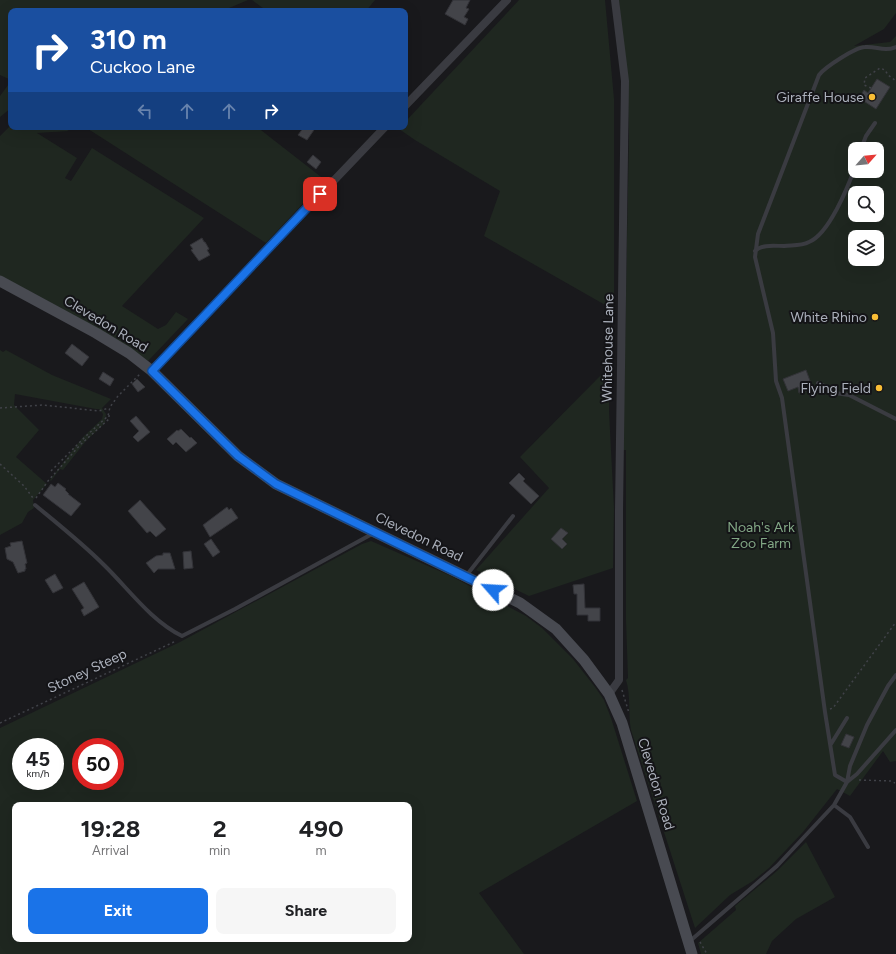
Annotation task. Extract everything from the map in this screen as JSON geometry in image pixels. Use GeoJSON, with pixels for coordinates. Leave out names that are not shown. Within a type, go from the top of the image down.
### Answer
{"type":"FeatureCollection","features":[{"type":"Feature","properties":{"kind":"main road","name":"Clevedon Road"},"geometry":{"type":"LineString","coordinates":[[0,281],[96,333],[129,353],[152,371],[238,456],[276,484],[520,603],[556,629],[584,660],[610,694],[622,724],[693,939],[692,954]]}},
{"type":"Feature","properties":{"kind":"street"},"geometry":{"type":"LineString","coordinates":[[408,103],[507,0]]}},
{"type":"Feature","properties":{"kind":"street","name":"Whitehouse Lane"},"geometry":{"type":"LineString","coordinates":[[610,694],[619,680],[618,511],[625,81],[615,0]]}},
{"type":"Feature","properties":{"kind":"street"},"geometry":{"type":"LineString","coordinates":[[152,371],[382,130]]}},
{"type":"Feature","properties":{"kind":"lane"},"geometry":{"type":"LineString","coordinates":[[847,782],[835,775],[782,398],[776,381],[773,333],[754,257],[754,251],[758,234],[819,75],[827,66],[865,46],[889,49],[896,46]]}},
{"type":"Feature","properties":{"kind":"lane"},"geometry":{"type":"LineString","coordinates":[[864,142],[875,123]]}},
{"type":"Feature","properties":{"kind":"lane"},"geometry":{"type":"LineString","coordinates":[[754,251],[762,246],[802,245],[816,238],[824,230],[840,203],[851,178]]}},
{"type":"Feature","properties":{"kind":"lane"},"geometry":{"type":"LineString","coordinates":[[818,383],[827,386],[835,393],[849,395],[896,419]]}},
{"type":"Feature","properties":{"kind":"lane"},"geometry":{"type":"LineString","coordinates":[[35,505],[103,563],[157,619],[173,632],[182,636],[374,532]]}},
{"type":"Feature","properties":{"kind":"lane"},"geometry":{"type":"LineString","coordinates":[[465,577],[513,516]]}},
{"type":"Feature","properties":{"kind":"lane"},"geometry":{"type":"LineString","coordinates":[[693,939],[777,866],[834,805],[847,782],[850,766],[867,725],[888,686],[896,675]]}},
{"type":"Feature","properties":{"kind":"lane"},"geometry":{"type":"LineString","coordinates":[[831,744],[847,718]]}},
{"type":"Feature","properties":{"kind":"lane"},"geometry":{"type":"LineString","coordinates":[[847,782],[857,774],[896,730]]}},
{"type":"Feature","properties":{"kind":"lane"},"geometry":{"type":"LineString","coordinates":[[834,805],[850,817],[868,846]]}},
{"type":"Feature","properties":{"kind":"path"},"geometry":{"type":"LineString","coordinates":[[871,88],[864,85],[865,78],[880,68],[885,70],[888,75],[896,81]]}},
{"type":"Feature","properties":{"kind":"path"},"geometry":{"type":"LineString","coordinates":[[0,408],[42,405],[99,411],[110,407],[131,382]]}},
{"type":"Feature","properties":{"kind":"path"},"geometry":{"type":"LineString","coordinates":[[810,394],[810,396],[816,396]]}},
{"type":"Feature","properties":{"kind":"path"},"geometry":{"type":"LineString","coordinates":[[0,464],[24,486],[35,502],[36,497],[48,481],[80,445],[108,419],[110,407]]}},
{"type":"Feature","properties":{"kind":"path"},"geometry":{"type":"LineString","coordinates":[[51,471],[108,416],[109,413]]}},
{"type":"Feature","properties":{"kind":"path"},"geometry":{"type":"LineString","coordinates":[[825,712],[833,708],[896,622]]}},
{"type":"Feature","properties":{"kind":"path","name":"Stoney Steep"},"geometry":{"type":"LineString","coordinates":[[0,723],[174,642],[182,636]]}},
{"type":"Feature","properties":{"kind":"path"},"geometry":{"type":"LineString","coordinates":[[851,779],[895,782]]}},
{"type":"Feature","properties":{"kind":"path"},"geometry":{"type":"LineString","coordinates":[[693,939],[707,954]]}},
{"type":"Feature","properties":{"kind":"green space"},"geometry":{"type":"Polygon","coordinates":[[[0,0],[248,0],[229,8],[8,8],[8,79],[0,75],[0,0]]]}},
{"type":"Feature","properties":{"kind":"green space"},"geometry":{"type":"Polygon","coordinates":[[[252,0],[375,0],[368,8],[263,8],[252,0]]]}},
{"type":"Feature","properties":{"kind":"green space"},"geometry":{"type":"Polygon","coordinates":[[[519,0],[605,0],[614,99],[614,310],[484,236],[500,191],[400,130],[408,130],[408,119],[519,0]]]}},
{"type":"Feature","properties":{"kind":"green space","name":"Noah's Ark Zoo Farm"},"geometry":{"type":"Polygon","coordinates":[[[619,0],[896,0],[896,13],[884,29],[854,46],[890,42],[896,36],[896,761],[890,762],[883,751],[850,796],[837,789],[803,832],[769,868],[753,881],[730,895],[695,928],[631,730],[628,686],[626,680],[628,678],[626,620],[626,450],[623,450],[629,135],[628,104],[619,0]]]}},
{"type":"Feature","properties":{"kind":"green space"},"geometry":{"type":"Polygon","coordinates":[[[8,85],[8,110],[0,117],[0,96],[8,85]]]}},
{"type":"Feature","properties":{"kind":"green space"},"geometry":{"type":"Polygon","coordinates":[[[8,128],[8,130],[67,130],[69,131],[37,133],[77,158],[65,178],[71,181],[92,148],[204,218],[122,306],[158,329],[166,325],[176,312],[188,319],[148,361],[76,316],[0,276],[0,136],[8,128]]]}},
{"type":"Feature","properties":{"kind":"green space"},"geometry":{"type":"Polygon","coordinates":[[[90,130],[261,130],[325,180],[266,243],[90,130]]]}},
{"type":"Feature","properties":{"kind":"green space"},"geometry":{"type":"Polygon","coordinates":[[[0,350],[3,352],[6,350],[52,375],[111,399],[102,408],[106,414],[105,423],[86,441],[63,470],[60,469],[51,481],[50,480],[82,438],[102,419],[103,414],[99,409],[15,394],[14,405],[39,430],[16,457],[47,484],[33,500],[34,508],[28,512],[22,523],[0,535],[0,350]]]}},
{"type":"Feature","properties":{"kind":"green space"},"geometry":{"type":"Polygon","coordinates":[[[609,367],[609,411],[614,509],[613,568],[529,596],[476,570],[549,488],[520,457],[609,367]]]}},
{"type":"Feature","properties":{"kind":"green space"},"geometry":{"type":"Polygon","coordinates":[[[371,541],[451,576],[526,616],[542,628],[573,659],[604,700],[637,801],[479,893],[524,954],[0,954],[0,728],[180,642],[362,544],[371,541]]]}},
{"type":"Feature","properties":{"kind":"green space"},"geometry":{"type":"Polygon","coordinates":[[[806,842],[835,897],[796,919],[772,941],[766,954],[701,954],[698,943],[736,910],[735,906],[777,871],[806,842]]]}},
{"type":"Feature","properties":{"kind":"building"},"geometry":{"type":"Polygon","coordinates":[[[453,0],[470,0],[466,8],[469,9],[464,17],[468,19],[465,25],[445,14],[453,0]]]}},
{"type":"Feature","properties":{"kind":"building","name":"Giraffe House"},"geometry":{"type":"Polygon","coordinates":[[[877,79],[890,87],[876,109],[859,98],[864,90],[868,93],[877,79]]]}},
{"type":"Feature","properties":{"kind":"building"},"geometry":{"type":"Polygon","coordinates":[[[302,130],[314,130],[307,140],[298,135],[302,130]]]}},
{"type":"Feature","properties":{"kind":"building"},"geometry":{"type":"Polygon","coordinates":[[[313,155],[321,162],[316,169],[307,162],[313,155]]]}},
{"type":"Feature","properties":{"kind":"building"},"geometry":{"type":"Polygon","coordinates":[[[202,238],[209,249],[207,250],[210,255],[199,261],[191,250],[193,249],[190,245],[202,238]]]}},
{"type":"Feature","properties":{"kind":"building"},"geometry":{"type":"Polygon","coordinates":[[[72,344],[89,357],[82,366],[65,353],[72,344]]]}},
{"type":"Feature","properties":{"kind":"building"},"geometry":{"type":"Polygon","coordinates":[[[806,370],[813,389],[799,393],[798,387],[788,391],[783,379],[806,370]]]}},
{"type":"Feature","properties":{"kind":"building"},"geometry":{"type":"Polygon","coordinates":[[[103,372],[114,379],[110,386],[99,379],[103,372]]]}},
{"type":"Feature","properties":{"kind":"building"},"geometry":{"type":"Polygon","coordinates":[[[137,379],[145,387],[138,392],[132,384],[137,379]]]}},
{"type":"Feature","properties":{"kind":"building"},"geometry":{"type":"Polygon","coordinates":[[[136,416],[150,432],[138,442],[133,437],[139,431],[130,421],[136,416]]]}},
{"type":"Feature","properties":{"kind":"building"},"geometry":{"type":"Polygon","coordinates":[[[181,429],[197,443],[186,452],[176,442],[173,445],[167,439],[177,430],[178,431],[181,429]]]}},
{"type":"Feature","properties":{"kind":"building"},"geometry":{"type":"Polygon","coordinates":[[[519,473],[525,479],[523,481],[539,496],[531,504],[509,483],[519,473]]]}},
{"type":"Feature","properties":{"kind":"building"},"geometry":{"type":"Polygon","coordinates":[[[58,483],[66,489],[65,490],[68,494],[81,504],[71,516],[43,495],[51,484],[55,487],[58,483]]]}},
{"type":"Feature","properties":{"kind":"building"},"geometry":{"type":"Polygon","coordinates":[[[140,500],[166,529],[156,537],[150,531],[147,533],[128,511],[140,500]]]}},
{"type":"Feature","properties":{"kind":"building"},"geometry":{"type":"Polygon","coordinates":[[[227,507],[229,510],[231,508],[238,518],[210,537],[203,525],[227,507]]]}},
{"type":"Feature","properties":{"kind":"building"},"geometry":{"type":"Polygon","coordinates":[[[561,528],[568,533],[562,539],[567,544],[562,549],[551,539],[561,528]]]}},
{"type":"Feature","properties":{"kind":"building"},"geometry":{"type":"Polygon","coordinates":[[[211,539],[220,552],[213,557],[204,544],[211,539]]]}},
{"type":"Feature","properties":{"kind":"building"},"geometry":{"type":"Polygon","coordinates":[[[22,541],[27,563],[25,564],[25,571],[18,573],[13,562],[7,559],[5,548],[11,546],[10,543],[22,541]]]}},
{"type":"Feature","properties":{"kind":"building"},"geometry":{"type":"Polygon","coordinates":[[[191,551],[193,568],[184,569],[183,552],[191,551]]]}},
{"type":"Feature","properties":{"kind":"building"},"geometry":{"type":"Polygon","coordinates":[[[163,553],[170,553],[175,569],[158,569],[154,573],[146,563],[156,556],[163,555],[163,553]]]}},
{"type":"Feature","properties":{"kind":"building"},"geometry":{"type":"Polygon","coordinates":[[[55,574],[63,588],[53,593],[45,580],[55,574]]]}},
{"type":"Feature","properties":{"kind":"building"},"geometry":{"type":"Polygon","coordinates":[[[84,582],[99,607],[84,616],[81,610],[84,608],[72,589],[84,582]]]}},
{"type":"Feature","properties":{"kind":"building"},"geometry":{"type":"Polygon","coordinates":[[[584,584],[585,608],[600,608],[600,621],[588,621],[588,615],[577,615],[577,594],[574,594],[573,585],[584,584]]]}},
{"type":"Feature","properties":{"kind":"building"},"geometry":{"type":"Polygon","coordinates":[[[846,734],[854,737],[849,748],[841,745],[846,734]]]}},
{"type":"Feature","properties":{"kind":"place","name":"Giraffe House"},"geometry":{"type":"Point","coordinates":[872,97]}},
{"type":"Feature","properties":{"kind":"place","name":"White Rhino"},"geometry":{"type":"Point","coordinates":[875,317]}},
{"type":"Feature","properties":{"kind":"place","name":"Flying Field"},"geometry":{"type":"Point","coordinates":[879,388]}},
{"type":"Feature","properties":{"kind":"route"},"geometry":{"type":"LineString","coordinates":[[320,194],[152,371],[238,456],[276,484],[493,590]]}}]}
